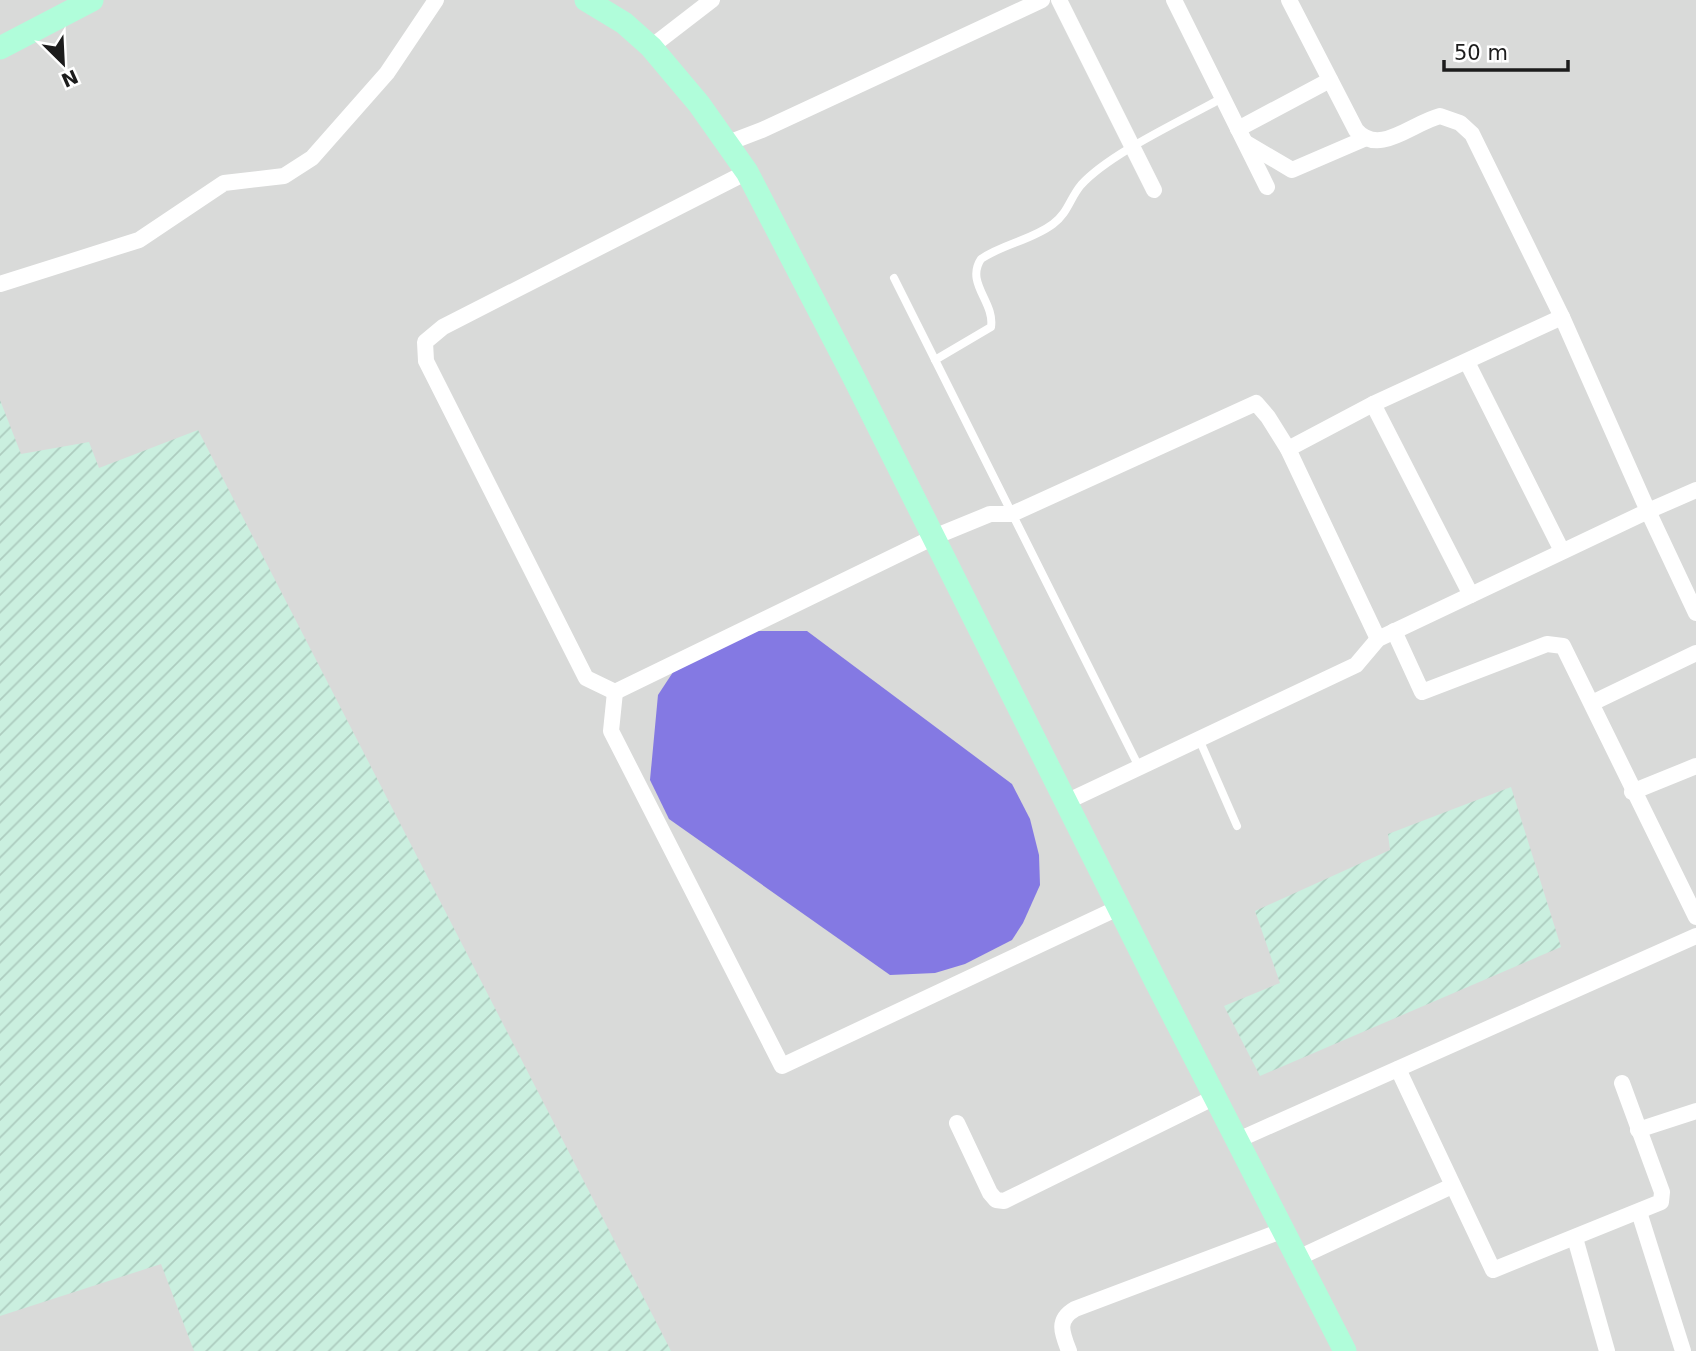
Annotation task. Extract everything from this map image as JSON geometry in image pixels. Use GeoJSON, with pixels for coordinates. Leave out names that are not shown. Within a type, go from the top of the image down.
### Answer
{"type":"FeatureCollection","features":[{"type":"Feature","properties":{"kind":"street"},"geometry":{"type":"LineString","coordinates":[[0,48],[92,0]]}},
{"type":"Feature","properties":{"kind":"street"},"geometry":{"type":"LineString","coordinates":[[0,284],[139,240],[225,183],[284,176],[312,158],[387,73],[436,0]]}},
{"type":"Feature","properties":{"kind":"street"},"geometry":{"type":"LineString","coordinates":[[586,0],[624,23],[651,47],[728,143],[747,172],[1345,1351]]}},
{"type":"Feature","properties":{"kind":"street"},"geometry":{"type":"LineString","coordinates":[[651,47],[712,0]]}},
{"type":"Feature","properties":{"kind":"street"},"geometry":{"type":"LineString","coordinates":[[728,143],[762,130],[1042,0]]}},
{"type":"Feature","properties":{"kind":"street"},"geometry":{"type":"LineString","coordinates":[[1059,0],[1154,190]]}},
{"type":"Feature","properties":{"kind":"street"},"geometry":{"type":"LineString","coordinates":[[1174,0],[1267,187]]}},
{"type":"Feature","properties":{"kind":"street"},"geometry":{"type":"LineString","coordinates":[[1289,0],[1356,130],[1364,139],[1384,141],[1440,116],[1460,123],[1472,134],[1562,317],[1696,613]]}},
{"type":"Feature","properties":{"kind":"street"},"geometry":{"type":"LineString","coordinates":[[1242,136],[1330,80]]}},
{"type":"Feature","properties":{"kind":"street"},"geometry":{"type":"LineString","coordinates":[[1242,136],[1292,170],[1364,139]]}},
{"type":"Feature","properties":{"kind":"street"},"geometry":{"type":"LineString","coordinates":[[615,692],[586,678],[426,361],[425,342],[443,327],[747,172]]}},
{"type":"Feature","properties":{"kind":"street"},"geometry":{"type":"LineString","coordinates":[[1288,449],[1373,404],[1562,317]]}},
{"type":"Feature","properties":{"kind":"street"},"geometry":{"type":"LineString","coordinates":[[1467,362],[1562,551]]}},
{"type":"Feature","properties":{"kind":"street"},"geometry":{"type":"LineString","coordinates":[[615,692],[934,537],[990,514],[1012,514],[1256,403],[1288,449],[1378,639]]}},
{"type":"Feature","properties":{"kind":"street"},"geometry":{"type":"LineString","coordinates":[[1373,404],[1471,595]]}},
{"type":"Feature","properties":{"kind":"street"},"geometry":{"type":"LineString","coordinates":[[1066,802],[1356,665],[1378,639],[1394,631],[1648,510],[1696,490]]}},
{"type":"Feature","properties":{"kind":"street"},"geometry":{"type":"LineString","coordinates":[[1394,631],[1422,692],[1555,643],[1563,646],[1632,792],[1696,917]]}},
{"type":"Feature","properties":{"kind":"street"},"geometry":{"type":"LineString","coordinates":[[1592,703],[1696,653]]}},
{"type":"Feature","properties":{"kind":"street"},"geometry":{"type":"LineString","coordinates":[[615,692],[611,731],[782,1066],[1118,908]]}},
{"type":"Feature","properties":{"kind":"street"},"geometry":{"type":"LineString","coordinates":[[1632,792],[1696,766]]}},
{"type":"Feature","properties":{"kind":"street"},"geometry":{"type":"LineString","coordinates":[[1238,1140],[1696,936]]}},
{"type":"Feature","properties":{"kind":"street"},"geometry":{"type":"LineString","coordinates":[[1398,1069],[1493,1270],[1658,1204],[1663,1196],[1622,1083]]}},
{"type":"Feature","properties":{"kind":"street"},"geometry":{"type":"LineString","coordinates":[[957,1124],[990,1193],[996,1200],[1004,1201],[1217,1097]]}},
{"type":"Feature","properties":{"kind":"street"},"geometry":{"type":"LineString","coordinates":[[1638,1130],[1696,1111]]}},
{"type":"Feature","properties":{"kind":"street"},"geometry":{"type":"LineString","coordinates":[[1298,1258],[1452,1186]]}},
{"type":"Feature","properties":{"kind":"street"},"geometry":{"type":"LineString","coordinates":[[1639,1212],[1683,1351]]}},
{"type":"Feature","properties":{"kind":"street"},"geometry":{"type":"LineString","coordinates":[[1069,1351],[1061,1324],[1063,1318],[1075,1309],[1284,1230]]}},
{"type":"Feature","properties":{"kind":"street"},"geometry":{"type":"LineString","coordinates":[[1574,1238],[1607,1351]]}},
{"type":"Feature","properties":{"kind":"lane"},"geometry":{"type":"LineString","coordinates":[[935,360],[991,327],[990,313],[976,278],[982,259],[1051,225],[1067,212],[1081,186],[1134,147],[1222,98]]}},
{"type":"Feature","properties":{"kind":"lane"},"geometry":{"type":"LineString","coordinates":[[894,278],[1139,767]]}},
{"type":"Feature","properties":{"kind":"lane"},"geometry":{"type":"LineString","coordinates":[[1199,739],[1237,826]]}},
{"type":"Feature","properties":{"kind":"shaded area"},"geometry":{"type":"Polygon","coordinates":[[[0,0],[1696,0],[1696,1351],[0,1351],[0,0]]]}},
{"type":"Feature","properties":{"kind":"shaded area"},"geometry":{"type":"Polygon","coordinates":[[[757,631],[807,631],[1012,784],[1030,819],[1039,855],[1040,885],[1012,940],[965,964],[935,973],[890,975],[669,819],[650,780],[658,695],[677,666],[757,631]]]}},
{"type":"Feature","properties":{"kind":"green space"},"geometry":{"type":"Polygon","coordinates":[[[0,400],[21,454],[89,442],[99,468],[198,430],[671,1351],[194,1351],[161,1264],[0,1316],[0,400]]]}},
{"type":"Feature","properties":{"kind":"green space"},"geometry":{"type":"Polygon","coordinates":[[[1511,787],[1561,947],[1260,1076],[1224,1006],[1280,983],[1255,911],[1390,850],[1388,834],[1511,787]]]}}]}
